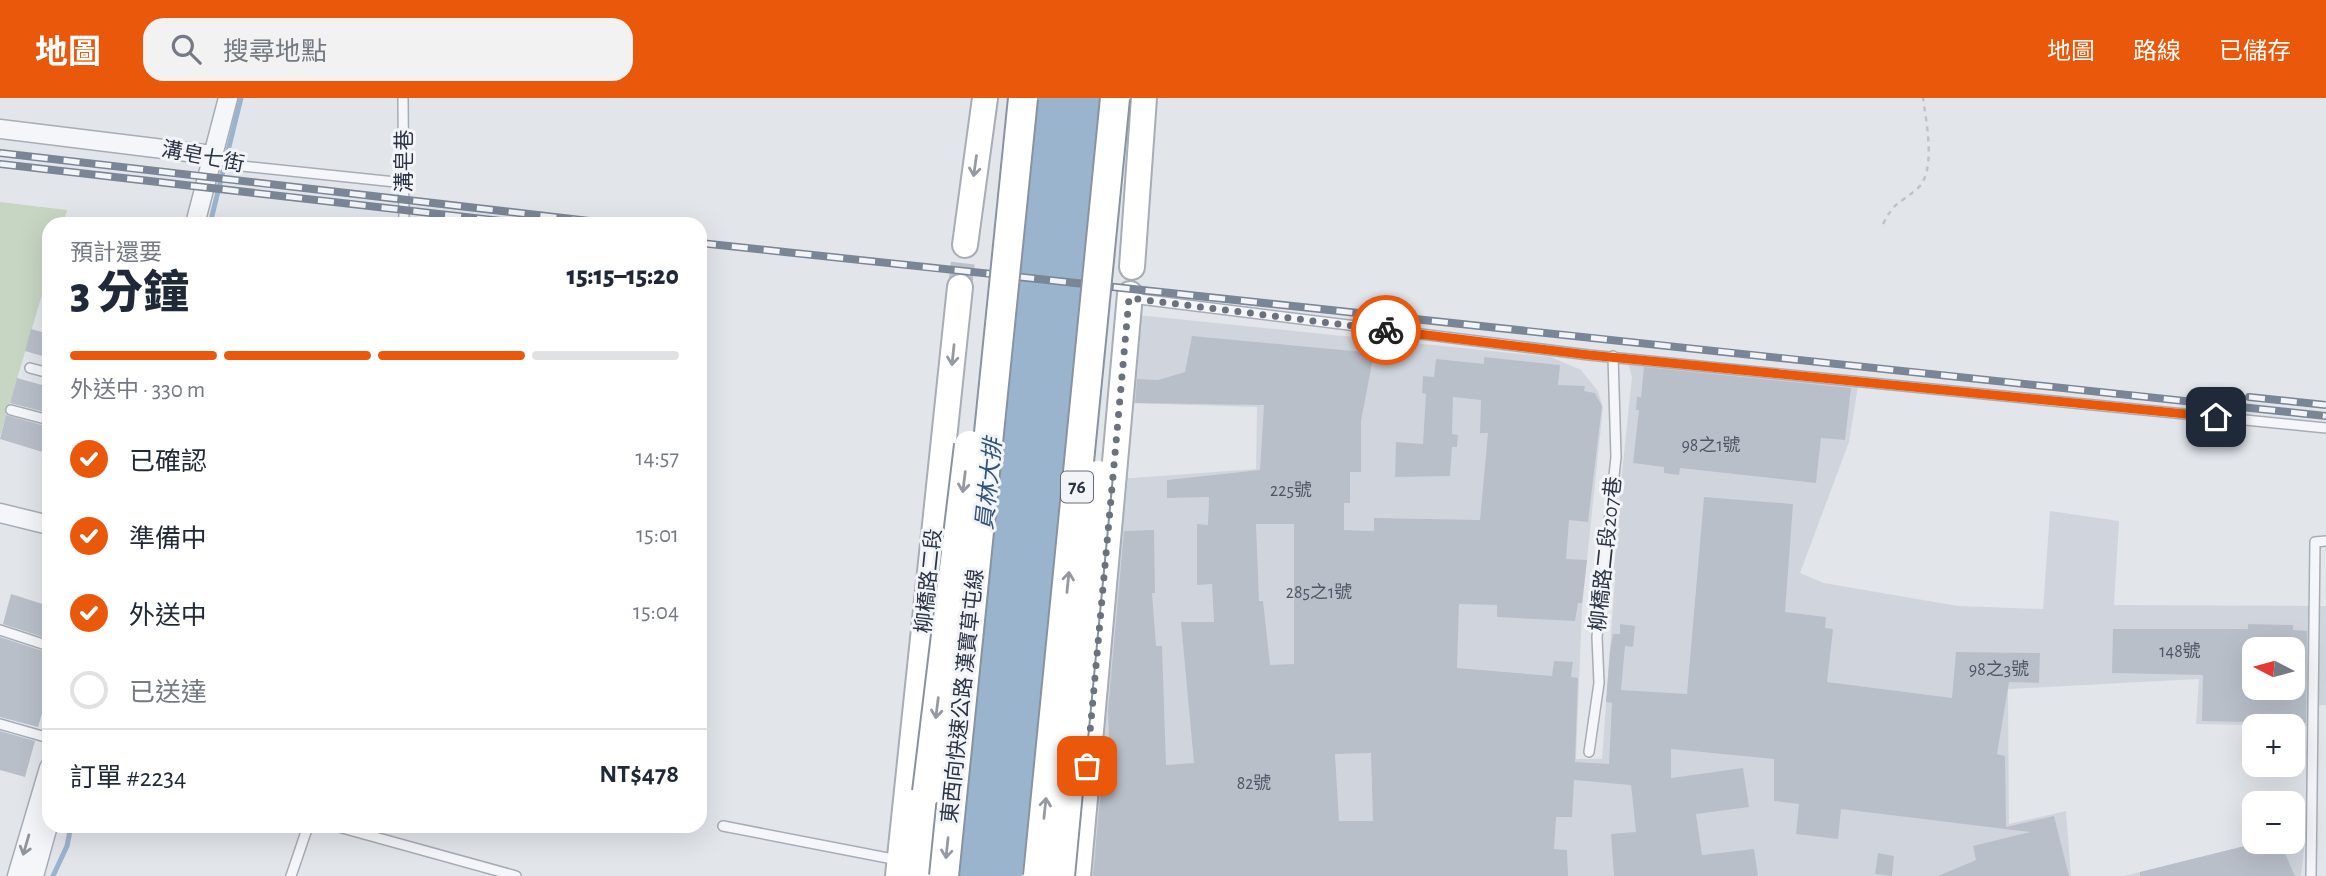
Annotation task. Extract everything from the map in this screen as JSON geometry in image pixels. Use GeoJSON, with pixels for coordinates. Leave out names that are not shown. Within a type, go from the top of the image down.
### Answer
{"type":"FeatureCollection","features":[{"type":"Feature","properties":{"kind":"highway"},"geometry":{"type":"LineString","coordinates":[[905,871],[927,792],[1011,98]]}},
{"type":"Feature","properties":{"kind":"highway","name":"東西向快速公路 漢寶草屯線"},"geometry":{"type":"LineString","coordinates":[[944,876],[1023,98]]}},
{"type":"Feature","properties":{"kind":"highway","name":"76"},"geometry":{"type":"LineString","coordinates":[[1038,876],[1115,98]]}},
{"type":"Feature","properties":{"kind":"highway"},"geometry":{"type":"LineString","coordinates":[[1060,876],[1133,98]]}},
{"type":"Feature","properties":{"kind":"main road"},"geometry":{"type":"LineString","coordinates":[[965,245],[985,98]]}},
{"type":"Feature","properties":{"kind":"main road"},"geometry":{"type":"LineString","coordinates":[[1132,267],[1143,98]]}},
{"type":"Feature","properties":{"kind":"main road","name":"柳橋路二段"},"geometry":{"type":"LineString","coordinates":[[905,871],[960,287]]}},
{"type":"Feature","properties":{"kind":"main road"},"geometry":{"type":"LineString","coordinates":[[1077,876],[1129,296]]}},
{"type":"Feature","properties":{"kind":"street"},"geometry":{"type":"LineString","coordinates":[[197,217],[228,98]]}},
{"type":"Feature","properties":{"kind":"street","name":"溝皂七街"},"geometry":{"type":"LineString","coordinates":[[0,129],[212,155]]}},
{"type":"Feature","properties":{"kind":"street"},"geometry":{"type":"LineString","coordinates":[[0,513],[42,523]]}},
{"type":"Feature","properties":{"kind":"street"},"geometry":{"type":"LineString","coordinates":[[18,876],[42,792]]}},
{"type":"Feature","properties":{"kind":"street"},"geometry":{"type":"LineString","coordinates":[[34,876],[46,833]]}},
{"type":"Feature","properties":{"kind":"lane","name":"溝皂巷"},"geometry":{"type":"LineString","coordinates":[[403,98],[404,217]]}},
{"type":"Feature","properties":{"kind":"lane","name":"溝皂七街"},"geometry":{"type":"LineString","coordinates":[[212,155],[232,164],[405,183]]}},
{"type":"Feature","properties":{"kind":"lane"},"geometry":{"type":"LineString","coordinates":[[1129,296],[1613,356],[2326,428]]}},
{"type":"Feature","properties":{"kind":"lane","name":"柳橋路二段207巷"},"geometry":{"type":"LineString","coordinates":[[1589,752],[1599,683],[1597,637],[1616,457],[1613,356]]}},
{"type":"Feature","properties":{"kind":"lane"},"geometry":{"type":"LineString","coordinates":[[30,368],[42,371]]}},
{"type":"Feature","properties":{"kind":"lane"},"geometry":{"type":"LineString","coordinates":[[11,410],[42,418]]}},
{"type":"Feature","properties":{"kind":"lane"},"geometry":{"type":"LineString","coordinates":[[2311,876],[2314,847],[2315,542],[2326,541]]}},
{"type":"Feature","properties":{"kind":"lane"},"geometry":{"type":"LineString","coordinates":[[0,630],[42,644]]}},
{"type":"Feature","properties":{"kind":"lane"},"geometry":{"type":"LineString","coordinates":[[0,724],[42,736]]}},
{"type":"Feature","properties":{"kind":"lane"},"geometry":{"type":"LineString","coordinates":[[723,826],[905,871]]}},
{"type":"Feature","properties":{"kind":"lane"},"geometry":{"type":"LineString","coordinates":[[291,876],[306,833]]}},
{"type":"Feature","properties":{"kind":"lane"},"geometry":{"type":"LineString","coordinates":[[360,833],[516,876]]}},
{"type":"Feature","properties":{"kind":"lane"},"geometry":{"type":"LineString","coordinates":[[2314,847],[2326,846]]}},
{"type":"Feature","properties":{"kind":"path"},"geometry":{"type":"LineString","coordinates":[[1883,224],[1892,205],[1920,187],[1930,156],[1923,98]]}},
{"type":"Feature","properties":{"kind":"shaded area"},"geometry":{"type":"Polygon","coordinates":[[[1137,315],[1551,357],[1581,370],[1598,391],[1603,407],[1582,608],[1576,759],[1602,759],[1615,578],[1612,569],[1632,377],[1628,363],[1858,386],[1849,442],[1800,573],[1824,583],[1958,606],[2043,609],[2050,511],[2119,521],[2114,605],[2326,606],[2326,705],[2308,706],[2309,726],[2305,726],[2305,714],[2242,714],[2242,725],[2196,724],[2199,679],[2008,689],[2009,824],[2066,811],[2071,876],[1082,876],[1118,479],[1256,469],[1257,407],[1127,403],[1137,315]]]}},
{"type":"Feature","properties":{"kind":"shaded area"},"geometry":{"type":"Polygon","coordinates":[[[2242,847],[2242,854],[2304,854],[2301,876],[2124,876],[2242,847]]]}},
{"type":"Feature","properties":{"kind":"green space"},"geometry":{"type":"Polygon","coordinates":[[[0,202],[67,210],[65,217],[42,217],[42,295],[0,436],[0,202]]]}},
{"type":"Feature","properties":{"kind":"water"},"geometry":{"type":"Polygon","coordinates":[[[1031,98],[1103,98],[1054,597],[1022,876],[952,876],[1031,98]]]}},
{"type":"Feature","properties":{"kind":"building"},"geometry":{"type":"Polygon","coordinates":[[[31,329],[42,332],[42,356],[25,351],[31,329]]]}},
{"type":"Feature","properties":{"kind":"building"},"geometry":{"type":"Polygon","coordinates":[[[1192,336],[1374,353],[1361,421],[1361,472],[1350,472],[1350,503],[1344,503],[1344,530],[1374,531],[1374,518],[1480,520],[1488,433],[1480,433],[1481,400],[1453,397],[1452,434],[1458,435],[1457,447],[1452,447],[1450,476],[1395,477],[1396,442],[1423,444],[1426,394],[1422,393],[1423,376],[1434,377],[1436,359],[1484,364],[1484,357],[1560,365],[1558,385],[1585,386],[1584,391],[1595,393],[1602,406],[1588,522],[1569,520],[1566,559],[1587,560],[1582,603],[1578,603],[1575,621],[1497,617],[1497,605],[1459,604],[1457,668],[1552,676],[1554,661],[1573,662],[1571,677],[1578,678],[1575,762],[1609,764],[1612,703],[1606,702],[1610,651],[1613,634],[1620,634],[1620,624],[1635,626],[1633,647],[1625,646],[1621,690],[1687,694],[1704,497],[1793,504],[1785,612],[1826,617],[1825,628],[1833,629],[1827,682],[1952,698],[1956,652],[2040,653],[2039,683],[2009,682],[1997,754],[2005,756],[2006,827],[2054,816],[2069,876],[1938,876],[1976,860],[1973,846],[2030,832],[1841,809],[1838,839],[1796,834],[1799,804],[1774,801],[1774,759],[1671,749],[1671,778],[1743,768],[1749,807],[1696,814],[1702,855],[1754,849],[1758,876],[1614,876],[1611,834],[1636,832],[1631,785],[1574,780],[1572,817],[1556,817],[1554,849],[1567,850],[1568,876],[1093,876],[1105,741],[1109,740],[1108,710],[1124,531],[1154,530],[1155,593],[1152,593],[1156,646],[1162,646],[1166,765],[1194,763],[1181,622],[1214,622],[1212,584],[1197,585],[1197,524],[1208,525],[1209,497],[1167,498],[1167,480],[1260,470],[1264,405],[1135,403],[1137,379],[1158,380],[1185,372],[1192,336]],[[1256,524],[1259,601],[1263,601],[1270,665],[1294,664],[1294,524],[1256,524]],[[1371,753],[1335,754],[1339,821],[1373,821],[1371,753]]]}},
{"type":"Feature","properties":{"kind":"building"},"geometry":{"type":"Polygon","coordinates":[[[1644,367],[1851,388],[1845,440],[1821,438],[1816,483],[1680,468],[1679,475],[1664,473],[1664,467],[1633,463],[1639,410],[1636,410],[1637,397],[1641,397],[1644,367]]]}},
{"type":"Feature","properties":{"kind":"building"},"geometry":{"type":"Polygon","coordinates":[[[17,378],[42,385],[42,411],[10,403],[17,378]]]}},
{"type":"Feature","properties":{"kind":"building"},"geometry":{"type":"Polygon","coordinates":[[[6,415],[42,425],[42,452],[0,439],[6,415]]]}},
{"type":"Feature","properties":{"kind":"building"},"geometry":{"type":"Polygon","coordinates":[[[11,594],[42,604],[42,637],[3,624],[11,594]]]}},
{"type":"Feature","properties":{"kind":"building"},"geometry":{"type":"Polygon","coordinates":[[[2248,624],[2293,625],[2293,630],[2307,631],[2306,723],[2305,714],[2242,714],[2242,722],[2202,721],[2203,675],[2112,673],[2113,629],[2248,629],[2248,624]]]}},
{"type":"Feature","properties":{"kind":"building"},"geometry":{"type":"Polygon","coordinates":[[[0,637],[42,651],[42,713],[38,727],[0,717],[0,637]]]}},
{"type":"Feature","properties":{"kind":"building"},"geometry":{"type":"Polygon","coordinates":[[[0,731],[35,741],[25,777],[0,770],[0,731]]]}},
{"type":"Feature","properties":{"kind":"building"},"geometry":{"type":"Polygon","coordinates":[[[2242,847],[2242,854],[2285,854],[2295,876],[2140,876],[2140,872],[2242,847]]]}},
{"type":"Feature","properties":{"kind":"building"},"geometry":{"type":"Polygon","coordinates":[[[1878,853],[1894,856],[1892,876],[1875,874],[1878,853]]]}},
{"type":"Feature","properties":{"kind":"waterway"},"geometry":{"type":"LineString","coordinates":[[212,217],[241,98]]}},
{"type":"Feature","properties":{"kind":"waterway"},"geometry":{"type":"LineString","coordinates":[[53,876],[67,846],[70,833]]}},
{"type":"Feature","properties":{"kind":"tunnel"},"geometry":{"type":"LineString","coordinates":[[960,287],[965,245]]}},
{"type":"Feature","properties":{"kind":"railway"},"geometry":{"type":"LineString","coordinates":[[0,153],[554,217]]}},
{"type":"Feature","properties":{"kind":"railway"},"geometry":{"type":"LineString","coordinates":[[0,164],[466,217]]}},
{"type":"Feature","properties":{"kind":"railway"},"geometry":{"type":"LineString","coordinates":[[707,244],[2326,416]]}},
{"type":"Feature","properties":{"kind":"railway"},"geometry":{"type":"LineString","coordinates":[[2249,397],[2326,405]]}},
{"type":"Feature","properties":{"kind":"way so far"},"geometry":{"type":"LineString","coordinates":[[1087,766],[1129,298],[1386,330]]}},
{"type":"Feature","properties":{"kind":"route"},"geometry":{"type":"LineString","coordinates":[[1386,330],[1589,355],[2216,417]]}},
{"type":"Feature","properties":{"kind":"water label","name":"員林大排"},"geometry":{"type":"Point","coordinates":[990,484]}}]}
